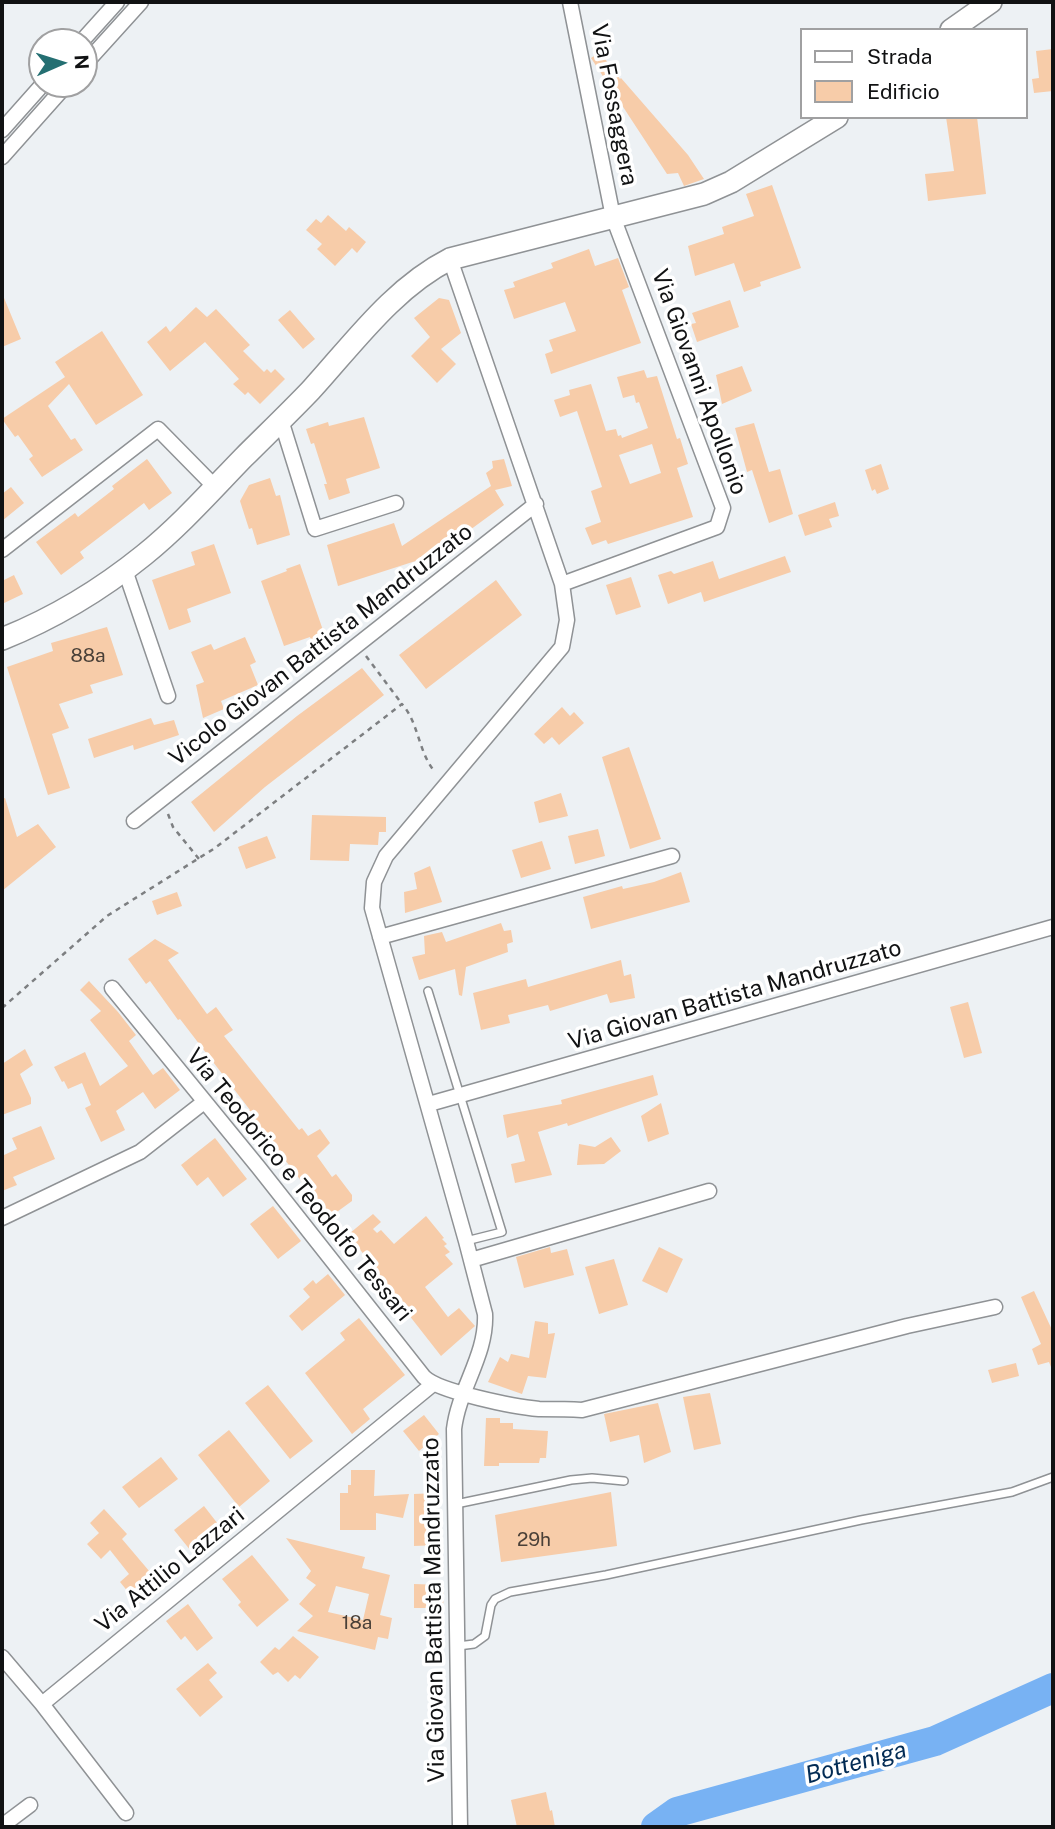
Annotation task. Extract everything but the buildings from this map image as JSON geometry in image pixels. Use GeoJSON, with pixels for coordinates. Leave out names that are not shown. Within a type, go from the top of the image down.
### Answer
{"type":"FeatureCollection","features":[{"type":"Feature","properties":{"kind":"street"},"geometry":{"type":"LineString","coordinates":[[94,28],[117,2]]}},
{"type":"Feature","properties":{"kind":"street"},"geometry":{"type":"LineString","coordinates":[[98,50],[141,2]]}},
{"type":"Feature","properties":{"kind":"street","name":"Via Fossaggera"},"geometry":{"type":"LineString","coordinates":[[570,2],[613,217]]}},
{"type":"Feature","properties":{"kind":"street"},"geometry":{"type":"LineString","coordinates":[[954,28],[992,2]]}},
{"type":"Feature","properties":{"kind":"street"},"geometry":{"type":"LineString","coordinates":[[2,130],[31,98]]}},
{"type":"Feature","properties":{"kind":"street"},"geometry":{"type":"LineString","coordinates":[[2,157],[55,98]]}},
{"type":"Feature","properties":{"kind":"street"},"geometry":{"type":"LineString","coordinates":[[2,639],[77,601],[125,570],[175,527],[281,420],[402,291],[421,276],[450,259],[704,194],[732,182],[834,119]]}},
{"type":"Feature","properties":{"kind":"street","name":"Via Giovanni Apollonio"},"geometry":{"type":"LineString","coordinates":[[562,584],[717,527],[723,508],[613,217]]}},
{"type":"Feature","properties":{"kind":"street","name":"Via Giovan Battista Mandruzzato"},"geometry":{"type":"LineString","coordinates":[[450,259],[536,504],[562,584],[568,620],[562,647],[386,856],[374,882],[373,908],[380,937],[429,1104],[483,1307],[485,1336],[463,1394],[454,1429],[460,1827]]}},
{"type":"Feature","properties":{"kind":"street"},"geometry":{"type":"LineString","coordinates":[[281,420],[315,529],[396,503]]}},
{"type":"Feature","properties":{"kind":"street"},"geometry":{"type":"LineString","coordinates":[[2,550],[158,429],[215,487]]}},
{"type":"Feature","properties":{"kind":"street","name":"Vicolo Giovan Battista Mandruzzato"},"geometry":{"type":"LineString","coordinates":[[134,821],[536,504]]}},
{"type":"Feature","properties":{"kind":"street"},"geometry":{"type":"LineString","coordinates":[[125,570],[168,696]]}},
{"type":"Feature","properties":{"kind":"street"},"geometry":{"type":"LineString","coordinates":[[380,937],[672,856]]}},
{"type":"Feature","properties":{"kind":"street","name":"Via Giovan Battista Mandruzzato"},"geometry":{"type":"LineString","coordinates":[[429,1104],[1053,927]]}},
{"type":"Feature","properties":{"kind":"street","name":"Via Teodorico e Teodolfo Tessari"},"geometry":{"type":"LineString","coordinates":[[112,988],[424,1377],[433,1384],[463,1394]]}},
{"type":"Feature","properties":{"kind":"street"},"geometry":{"type":"LineString","coordinates":[[2,1218],[141,1152],[204,1102]]}},
{"type":"Feature","properties":{"kind":"street"},"geometry":{"type":"LineString","coordinates":[[471,1260],[709,1191]]}},
{"type":"Feature","properties":{"kind":"street"},"geometry":{"type":"LineString","coordinates":[[463,1394],[536,1408],[582,1410],[907,1326],[995,1307]]}},
{"type":"Feature","properties":{"kind":"street","name":"Via Attilio Lazzari"},"geometry":{"type":"LineString","coordinates":[[42,1704],[433,1384]]}},
{"type":"Feature","properties":{"kind":"street"},"geometry":{"type":"LineString","coordinates":[[2,1657],[126,1813]]}},
{"type":"Feature","properties":{"kind":"street"},"geometry":{"type":"LineString","coordinates":[[2,1826],[30,1805]]}},
{"type":"Feature","properties":{"kind":"lane"},"geometry":{"type":"LineString","coordinates":[[428,991],[502,1232],[466,1241]]}},
{"type":"Feature","properties":{"kind":"lane"},"geometry":{"type":"LineString","coordinates":[[458,1647],[474,1644],[485,1636],[491,1605],[495,1599],[510,1592],[1012,1492],[1053,1477]]}},
{"type":"Feature","properties":{"kind":"lane"},"geometry":{"type":"LineString","coordinates":[[455,1504],[571,1480],[592,1478],[624,1481]]}},
{"type":"Feature","properties":{"kind":"path"},"geometry":{"type":"LineString","coordinates":[[364,652],[411,714],[426,761],[446,785]]}},
{"type":"Feature","properties":{"kind":"path"},"geometry":{"type":"LineString","coordinates":[[2,1008],[107,916],[215,848],[402,704]]}},
{"type":"Feature","properties":{"kind":"waterway","name":"Botteniga"},"geometry":{"type":"LineString","coordinates":[[656,1827],[677,1812],[935,1741],[1053,1688]]}}]}
